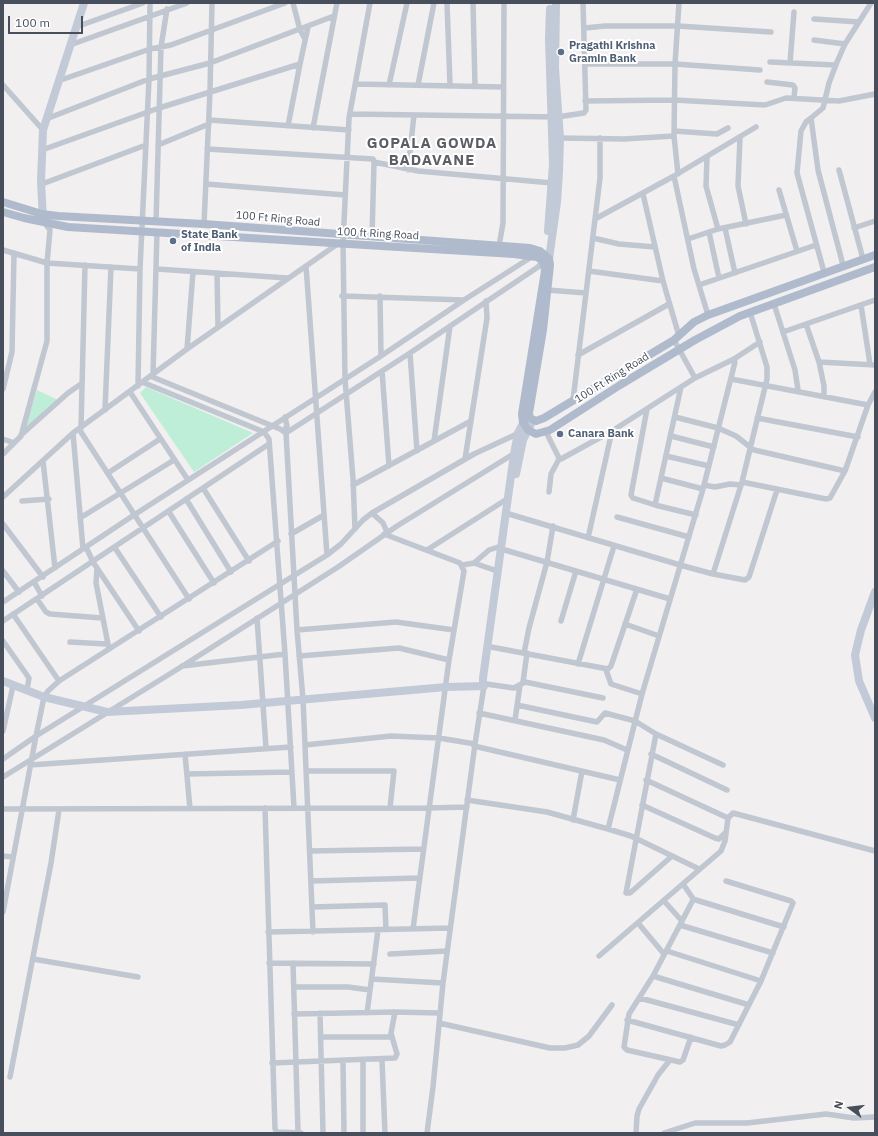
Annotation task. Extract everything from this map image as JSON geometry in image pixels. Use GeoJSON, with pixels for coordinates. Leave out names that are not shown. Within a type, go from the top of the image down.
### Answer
{"type":"FeatureCollection","features":[{"type":"Feature","properties":{"kind":"main road"},"geometry":{"type":"LineString","coordinates":[[43,218],[43,130],[84,3]]}},
{"type":"Feature","properties":{"kind":"main road"},"geometry":{"type":"LineString","coordinates":[[542,259],[557,202],[560,138],[554,117],[549,39],[551,3]]}},
{"type":"Feature","properties":{"kind":"main road"},"geometry":{"type":"LineString","coordinates":[[524,432],[522,414],[552,183],[556,3]]}},
{"type":"Feature","properties":{"kind":"main road","name":"100 Ft Ring Road"},"geometry":{"type":"LineString","coordinates":[[3,202],[43,218],[204,224],[342,241],[372,237],[530,248],[540,251],[542,259]]}},
{"type":"Feature","properties":{"kind":"main road","name":"100 ft Ring Road"},"geometry":{"type":"LineString","coordinates":[[3,212],[43,218],[68,227],[342,241],[542,259]]}},
{"type":"Feature","properties":{"kind":"main road","name":"100 Ft Ring Road"},"geometry":{"type":"LineString","coordinates":[[533,420],[544,418],[574,400],[677,338],[694,322],[708,315],[873,255]]}},
{"type":"Feature","properties":{"kind":"main road"},"geometry":{"type":"LineString","coordinates":[[523,422],[529,413],[548,290],[550,265],[542,259]]}},
{"type":"Feature","properties":{"kind":"main road","name":"100 Ft Ring Road"},"geometry":{"type":"LineString","coordinates":[[546,432],[679,350],[750,312],[875,268]]}},
{"type":"Feature","properties":{"kind":"main road"},"geometry":{"type":"LineString","coordinates":[[485,685],[503,548],[507,499],[517,452],[524,432],[533,420],[530,418],[529,413]]}},
{"type":"Feature","properties":{"kind":"main road"},"geometry":{"type":"LineString","coordinates":[[524,432],[536,434],[546,432]]}},
{"type":"Feature","properties":{"kind":"main road"},"geometry":{"type":"LineString","coordinates":[[485,685],[483,678],[497,571],[509,514],[517,452]]}},
{"type":"Feature","properties":{"kind":"main road"},"geometry":{"type":"LineString","coordinates":[[875,592],[861,630],[855,655],[858,681],[871,703],[875,718]]}},
{"type":"Feature","properties":{"kind":"main road"},"geometry":{"type":"LineString","coordinates":[[3,682],[44,697],[107,712],[485,685]]}},
{"type":"Feature","properties":{"kind":"street"},"geometry":{"type":"LineString","coordinates":[[76,27],[143,3]]}},
{"type":"Feature","properties":{"kind":"street"},"geometry":{"type":"LineString","coordinates":[[140,384],[140,269],[152,15],[150,3]]}},
{"type":"Feature","properties":{"kind":"street"},"geometry":{"type":"LineString","coordinates":[[70,45],[187,3]]}},
{"type":"Feature","properties":{"kind":"street"},"geometry":{"type":"LineString","coordinates":[[204,224],[209,122],[212,3]]}},
{"type":"Feature","properties":{"kind":"street"},"geometry":{"type":"LineString","coordinates":[[58,81],[150,49],[211,31],[285,3]]}},
{"type":"Feature","properties":{"kind":"street"},"geometry":{"type":"LineString","coordinates":[[293,3],[300,30],[305,40]]}},
{"type":"Feature","properties":{"kind":"street"},"geometry":{"type":"LineString","coordinates":[[313,128],[337,3]]}},
{"type":"Feature","properties":{"kind":"street"},"geometry":{"type":"LineString","coordinates":[[355,529],[354,485],[345,379],[342,241],[350,114],[370,3]]}},
{"type":"Feature","properties":{"kind":"street"},"geometry":{"type":"LineString","coordinates":[[389,85],[407,3]]}},
{"type":"Feature","properties":{"kind":"street"},"geometry":{"type":"LineString","coordinates":[[418,85],[434,3]]}},
{"type":"Feature","properties":{"kind":"street"},"geometry":{"type":"LineString","coordinates":[[447,3],[450,85]]}},
{"type":"Feature","properties":{"kind":"street"},"geometry":{"type":"LineString","coordinates":[[473,3],[475,86]]}},
{"type":"Feature","properties":{"kind":"street"},"geometry":{"type":"LineString","coordinates":[[499,246],[503,224],[502,179],[504,3]]}},
{"type":"Feature","properties":{"kind":"street"},"geometry":{"type":"LineString","coordinates":[[350,114],[554,117],[584,113],[585,64],[583,3]]}},
{"type":"Feature","properties":{"kind":"street"},"geometry":{"type":"LineString","coordinates":[[679,3],[674,100],[676,175],[688,239],[708,315]]}},
{"type":"Feature","properties":{"kind":"street"},"geometry":{"type":"LineString","coordinates":[[824,272],[797,174],[803,126],[823,108],[835,65],[845,44],[871,3]]}},
{"type":"Feature","properties":{"kind":"street"},"geometry":{"type":"LineString","coordinates":[[156,222],[161,47],[167,9]]}},
{"type":"Feature","properties":{"kind":"street"},"geometry":{"type":"LineString","coordinates":[[790,63],[794,12]]}},
{"type":"Feature","properties":{"kind":"street"},"geometry":{"type":"LineString","coordinates":[[46,118],[149,79],[210,63],[334,16]]}},
{"type":"Feature","properties":{"kind":"street"},"geometry":{"type":"LineString","coordinates":[[814,19],[859,22]]}},
{"type":"Feature","properties":{"kind":"street"},"geometry":{"type":"LineString","coordinates":[[584,28],[606,26],[678,26],[771,32]]}},
{"type":"Feature","properties":{"kind":"street"},"geometry":{"type":"LineString","coordinates":[[288,126],[308,27]]}},
{"type":"Feature","properties":{"kind":"street"},"geometry":{"type":"LineString","coordinates":[[814,40],[845,44]]}},
{"type":"Feature","properties":{"kind":"street"},"geometry":{"type":"LineString","coordinates":[[770,62],[835,65]]}},
{"type":"Feature","properties":{"kind":"street"},"geometry":{"type":"LineString","coordinates":[[42,150],[210,91],[300,64]]}},
{"type":"Feature","properties":{"kind":"street"},"geometry":{"type":"LineString","coordinates":[[585,64],[675,64],[760,70]]}},
{"type":"Feature","properties":{"kind":"street"},"geometry":{"type":"LineString","coordinates":[[767,82],[793,85],[795,88],[794,98]]}},
{"type":"Feature","properties":{"kind":"street"},"geometry":{"type":"LineString","coordinates":[[356,84],[503,87]]}},
{"type":"Feature","properties":{"kind":"street"},"geometry":{"type":"LineString","coordinates":[[3,85],[43,130]]}},
{"type":"Feature","properties":{"kind":"street"},"geometry":{"type":"LineString","coordinates":[[585,101],[674,100],[765,105],[786,98],[825,100],[855,99],[875,94]]}},
{"type":"Feature","properties":{"kind":"street"},"geometry":{"type":"LineString","coordinates":[[408,170],[414,115]]}},
{"type":"Feature","properties":{"kind":"street"},"geometry":{"type":"LineString","coordinates":[[811,118],[816,164],[843,265]]}},
{"type":"Feature","properties":{"kind":"street"},"geometry":{"type":"LineString","coordinates":[[158,145],[209,122],[349,130]]}},
{"type":"Feature","properties":{"kind":"street"},"geometry":{"type":"LineString","coordinates":[[595,219],[643,194],[756,127]]}},
{"type":"Feature","properties":{"kind":"street"},"geometry":{"type":"LineString","coordinates":[[560,138],[624,139],[674,133],[717,134],[728,128]]}},
{"type":"Feature","properties":{"kind":"street"},"geometry":{"type":"LineString","coordinates":[[740,137],[738,186],[746,224]]}},
{"type":"Feature","properties":{"kind":"street"},"geometry":{"type":"LineString","coordinates":[[574,400],[600,174],[600,138]]}},
{"type":"Feature","properties":{"kind":"street"},"geometry":{"type":"LineString","coordinates":[[42,184],[146,145]]}},
{"type":"Feature","properties":{"kind":"street"},"geometry":{"type":"LineString","coordinates":[[207,149],[347,159],[371,158],[374,162],[408,170],[552,183]]}},
{"type":"Feature","properties":{"kind":"street"},"geometry":{"type":"LineString","coordinates":[[707,157],[706,186],[718,229]]}},
{"type":"Feature","properties":{"kind":"street"},"geometry":{"type":"LineString","coordinates":[[372,237],[374,162]]}},
{"type":"Feature","properties":{"kind":"street"},"geometry":{"type":"LineString","coordinates":[[838,170],[863,259]]}},
{"type":"Feature","properties":{"kind":"street"},"geometry":{"type":"LineString","coordinates":[[206,184],[345,195]]}},
{"type":"Feature","properties":{"kind":"street"},"geometry":{"type":"LineString","coordinates":[[779,190],[797,251]]}},
{"type":"Feature","properties":{"kind":"street"},"geometry":{"type":"LineString","coordinates":[[643,194],[679,350],[695,378]]}},
{"type":"Feature","properties":{"kind":"street"},"geometry":{"type":"LineString","coordinates":[[688,239],[718,229],[786,215]]}},
{"type":"Feature","properties":{"kind":"street"},"geometry":{"type":"LineString","coordinates":[[21,436],[47,341],[47,263],[50,230],[43,218]]}},
{"type":"Feature","properties":{"kind":"street"},"geometry":{"type":"LineString","coordinates":[[854,228],[875,221]]}},
{"type":"Feature","properties":{"kind":"street"},"geometry":{"type":"LineString","coordinates":[[725,228],[735,273]]}},
{"type":"Feature","properties":{"kind":"street"},"geometry":{"type":"LineString","coordinates":[[152,375],[157,269],[157,232]]}},
{"type":"Feature","properties":{"kind":"street"},"geometry":{"type":"LineString","coordinates":[[709,232],[719,278]]}},
{"type":"Feature","properties":{"kind":"street"},"geometry":{"type":"LineString","coordinates":[[593,238],[619,244],[655,247]]}},
{"type":"Feature","properties":{"kind":"street"},"geometry":{"type":"LineString","coordinates":[[3,497],[73,433],[187,349],[342,241]]}},
{"type":"Feature","properties":{"kind":"street"},"geometry":{"type":"LineString","coordinates":[[699,285],[816,245]]}},
{"type":"Feature","properties":{"kind":"street"},"geometry":{"type":"LineString","coordinates":[[3,250],[47,263],[140,269]]}},
{"type":"Feature","properties":{"kind":"street"},"geometry":{"type":"LineString","coordinates":[[3,387],[12,352],[14,253]]}},
{"type":"Feature","properties":{"kind":"street"},"geometry":{"type":"LineString","coordinates":[[873,255],[875,268]]}},
{"type":"Feature","properties":{"kind":"street"},"geometry":{"type":"LineString","coordinates":[[3,602],[43,577],[134,515],[381,356],[464,300],[542,259]]}},
{"type":"Feature","properties":{"kind":"street"},"geometry":{"type":"LineString","coordinates":[[285,432],[410,353],[538,267],[542,259]]}},
{"type":"Feature","properties":{"kind":"street"},"geometry":{"type":"LineString","coordinates":[[85,265],[80,429],[120,494],[189,599]]}},
{"type":"Feature","properties":{"kind":"street"},"geometry":{"type":"LineString","coordinates":[[306,266],[327,555]]}},
{"type":"Feature","properties":{"kind":"street"},"geometry":{"type":"LineString","coordinates":[[106,410],[111,267]]}},
{"type":"Feature","properties":{"kind":"street"},"geometry":{"type":"LineString","coordinates":[[157,269],[288,278]]}},
{"type":"Feature","properties":{"kind":"street"},"geometry":{"type":"LineString","coordinates":[[589,271],[663,281]]}},
{"type":"Feature","properties":{"kind":"street"},"geometry":{"type":"LineString","coordinates":[[187,349],[193,272]]}},
{"type":"Feature","properties":{"kind":"street"},"geometry":{"type":"LineString","coordinates":[[217,273],[218,327]]}},
{"type":"Feature","properties":{"kind":"street"},"geometry":{"type":"LineString","coordinates":[[274,277],[280,284]]}},
{"type":"Feature","properties":{"kind":"street"},"geometry":{"type":"LineString","coordinates":[[548,290],[586,294]]}},
{"type":"Feature","properties":{"kind":"street"},"geometry":{"type":"LineString","coordinates":[[342,296],[380,296],[464,300]]}},
{"type":"Feature","properties":{"kind":"street"},"geometry":{"type":"LineString","coordinates":[[380,296],[381,356]]}},
{"type":"Feature","properties":{"kind":"street"},"geometry":{"type":"LineString","coordinates":[[783,332],[875,300]]}},
{"type":"Feature","properties":{"kind":"street"},"geometry":{"type":"LineString","coordinates":[[465,459],[487,318],[486,301]]}},
{"type":"Feature","properties":{"kind":"street"},"geometry":{"type":"LineString","coordinates":[[578,355],[669,304]]}},
{"type":"Feature","properties":{"kind":"street"},"geometry":{"type":"LineString","coordinates":[[774,304],[795,370],[798,390]]}},
{"type":"Feature","properties":{"kind":"street"},"geometry":{"type":"LineString","coordinates":[[819,362],[873,364],[861,305]]}},
{"type":"Feature","properties":{"kind":"street"},"geometry":{"type":"LineString","coordinates":[[713,574],[741,483],[766,385],[767,367],[750,312]]}},
{"type":"Feature","properties":{"kind":"street"},"geometry":{"type":"LineString","coordinates":[[806,324],[819,362],[824,386],[824,396]]}},
{"type":"Feature","properties":{"kind":"street"},"geometry":{"type":"LineString","coordinates":[[434,441],[450,326]]}},
{"type":"Feature","properties":{"kind":"street"},"geometry":{"type":"LineString","coordinates":[[550,492],[551,474],[560,459],[612,431],[695,378],[734,359],[760,342]]}},
{"type":"Feature","properties":{"kind":"street"},"geometry":{"type":"LineString","coordinates":[[410,353],[417,451]]}},
{"type":"Feature","properties":{"kind":"street"},"geometry":{"type":"LineString","coordinates":[[608,829],[642,694],[704,487],[731,379],[734,359]]}},
{"type":"Feature","properties":{"kind":"street"},"geometry":{"type":"LineString","coordinates":[[382,371],[389,466]]}},
{"type":"Feature","properties":{"kind":"street"},"geometry":{"type":"LineString","coordinates":[[152,375],[285,432]]}},
{"type":"Feature","properties":{"kind":"street"},"geometry":{"type":"LineString","coordinates":[[731,379],[798,390],[868,405]]}},
{"type":"Feature","properties":{"kind":"street"},"geometry":{"type":"LineString","coordinates":[[3,454],[68,393],[81,384]]}},
{"type":"Feature","properties":{"kind":"street"},"geometry":{"type":"LineString","coordinates":[[140,384],[264,432],[268,437],[270,444],[278,541],[294,808]]}},
{"type":"Feature","properties":{"kind":"street"},"geometry":{"type":"LineString","coordinates":[[655,504],[681,387]]}},
{"type":"Feature","properties":{"kind":"street"},"geometry":{"type":"LineString","coordinates":[[130,392],[188,480]]}},
{"type":"Feature","properties":{"kind":"street"},"geometry":{"type":"LineString","coordinates":[[661,478],[704,487],[741,483],[828,499],[834,495],[845,470],[858,437],[868,405],[875,392]]}},
{"type":"Feature","properties":{"kind":"street"},"geometry":{"type":"LineString","coordinates":[[647,409],[631,495],[633,498],[696,515]]}},
{"type":"Feature","properties":{"kind":"street"},"geometry":{"type":"LineString","coordinates":[[285,417],[287,426],[285,432],[307,771],[313,932]]}},
{"type":"Feature","properties":{"kind":"street"},"geometry":{"type":"LineString","coordinates":[[675,417],[718,428],[736,436],[750,448],[845,470]]}},
{"type":"Feature","properties":{"kind":"street"},"geometry":{"type":"LineString","coordinates":[[757,418],[858,437]]}},
{"type":"Feature","properties":{"kind":"street"},"geometry":{"type":"LineString","coordinates":[[354,485],[472,421]]}},
{"type":"Feature","properties":{"kind":"street"},"geometry":{"type":"LineString","coordinates":[[588,538],[612,431]]}},
{"type":"Feature","properties":{"kind":"street"},"geometry":{"type":"LineString","coordinates":[[3,759],[36,736],[294,577],[327,555],[341,544],[372,513],[465,459],[524,432]]}},
{"type":"Feature","properties":{"kind":"street"},"geometry":{"type":"LineString","coordinates":[[546,432],[560,459]]}},
{"type":"Feature","properties":{"kind":"street"},"geometry":{"type":"LineString","coordinates":[[73,433],[84,548],[139,631]]}},
{"type":"Feature","properties":{"kind":"street"},"geometry":{"type":"LineString","coordinates":[[671,436],[714,447]]}},
{"type":"Feature","properties":{"kind":"street"},"geometry":{"type":"LineString","coordinates":[[3,439],[14,443]]}},
{"type":"Feature","properties":{"kind":"street"},"geometry":{"type":"LineString","coordinates":[[108,473],[160,439]]}},
{"type":"Feature","properties":{"kind":"street"},"geometry":{"type":"LineString","coordinates":[[3,621],[270,444]]}},
{"type":"Feature","properties":{"kind":"street"},"geometry":{"type":"LineString","coordinates":[[3,777],[31,762],[295,593],[338,568],[386,533],[517,452]]}},
{"type":"Feature","properties":{"kind":"street"},"geometry":{"type":"LineString","coordinates":[[666,456],[709,466]]}},
{"type":"Feature","properties":{"kind":"street"},"geometry":{"type":"LineString","coordinates":[[80,518],[174,460]]}},
{"type":"Feature","properties":{"kind":"street"},"geometry":{"type":"LineString","coordinates":[[43,461],[49,499],[55,568]]}},
{"type":"Feature","properties":{"kind":"street"},"geometry":{"type":"LineString","coordinates":[[203,488],[249,561]]}},
{"type":"Feature","properties":{"kind":"street"},"geometry":{"type":"LineString","coordinates":[[509,514],[553,526],[680,566],[745,580],[748,579],[777,490]]}},
{"type":"Feature","properties":{"kind":"street"},"geometry":{"type":"LineString","coordinates":[[22,501],[49,499]]}},
{"type":"Feature","properties":{"kind":"street"},"geometry":{"type":"LineString","coordinates":[[186,499],[231,572]]}},
{"type":"Feature","properties":{"kind":"street"},"geometry":{"type":"LineString","coordinates":[[427,550],[507,499]]}},
{"type":"Feature","properties":{"kind":"street"},"geometry":{"type":"LineString","coordinates":[[169,512],[214,583]]}},
{"type":"Feature","properties":{"kind":"street"},"geometry":{"type":"LineString","coordinates":[[372,513],[384,523],[386,533]]}},
{"type":"Feature","properties":{"kind":"street"},"geometry":{"type":"LineString","coordinates":[[291,534],[324,515]]}},
{"type":"Feature","properties":{"kind":"street"},"geometry":{"type":"LineString","coordinates":[[618,517],[689,537]]}},
{"type":"Feature","properties":{"kind":"street"},"geometry":{"type":"LineString","coordinates":[[3,524],[43,577]]}},
{"type":"Feature","properties":{"kind":"street"},"geometry":{"type":"LineString","coordinates":[[515,720],[522,684],[529,628],[547,562],[553,526]]}},
{"type":"Feature","properties":{"kind":"street"},"geometry":{"type":"LineString","coordinates":[[386,533],[463,566],[474,563],[489,550],[503,548],[670,599]]}},
{"type":"Feature","properties":{"kind":"street"},"geometry":{"type":"LineString","coordinates":[[3,912],[21,809],[44,697],[48,691],[59,681],[107,646],[139,631],[161,618],[278,541]]}},
{"type":"Feature","properties":{"kind":"street"},"geometry":{"type":"LineString","coordinates":[[578,664],[614,546]]}},
{"type":"Feature","properties":{"kind":"street"},"geometry":{"type":"LineString","coordinates":[[115,548],[161,618]]}},
{"type":"Feature","properties":{"kind":"street"},"geometry":{"type":"LineString","coordinates":[[474,563],[497,571]]}},
{"type":"Feature","properties":{"kind":"street"},"geometry":{"type":"LineString","coordinates":[[413,929],[428,808],[464,572],[463,566]]}},
{"type":"Feature","properties":{"kind":"street"},"geometry":{"type":"LineString","coordinates":[[97,568],[96,580],[107,646]]}},
{"type":"Feature","properties":{"kind":"street"},"geometry":{"type":"LineString","coordinates":[[3,571],[19,592]]}},
{"type":"Feature","properties":{"kind":"street"},"geometry":{"type":"LineString","coordinates":[[561,621],[576,571]]}},
{"type":"Feature","properties":{"kind":"street"},"geometry":{"type":"LineString","coordinates":[[34,582],[46,612],[50,614],[102,618]]}},
{"type":"Feature","properties":{"kind":"street"},"geometry":{"type":"LineString","coordinates":[[606,670],[611,666],[638,589]]}},
{"type":"Feature","properties":{"kind":"street"},"geometry":{"type":"LineString","coordinates":[[13,614],[59,681]]}},
{"type":"Feature","properties":{"kind":"street"},"geometry":{"type":"LineString","coordinates":[[257,618],[266,748]]}},
{"type":"Feature","properties":{"kind":"street"},"geometry":{"type":"LineString","coordinates":[[297,630],[396,622],[454,630]]}},
{"type":"Feature","properties":{"kind":"street"},"geometry":{"type":"LineString","coordinates":[[625,624],[659,636]]}},
{"type":"Feature","properties":{"kind":"street"},"geometry":{"type":"LineString","coordinates":[[3,641],[29,678],[27,690]]}},
{"type":"Feature","properties":{"kind":"street"},"geometry":{"type":"LineString","coordinates":[[70,642],[107,646]]}},
{"type":"Feature","properties":{"kind":"street"},"geometry":{"type":"LineString","coordinates":[[491,647],[606,670]]}},
{"type":"Feature","properties":{"kind":"street"},"geometry":{"type":"LineString","coordinates":[[299,656],[398,648],[450,660]]}},
{"type":"Feature","properties":{"kind":"street"},"geometry":{"type":"LineString","coordinates":[[181,666],[285,654]]}},
{"type":"Feature","properties":{"kind":"street"},"geometry":{"type":"LineString","coordinates":[[606,670],[611,684],[642,694]]}},
{"type":"Feature","properties":{"kind":"street"},"geometry":{"type":"LineString","coordinates":[[427,1133],[447,951],[479,713],[485,685],[514,688],[522,684],[603,698]]}},
{"type":"Feature","properties":{"kind":"street"},"geometry":{"type":"LineString","coordinates":[[3,731],[5,710],[13,686]]}},
{"type":"Feature","properties":{"kind":"street"},"geometry":{"type":"LineString","coordinates":[[517,705],[597,722],[605,713],[635,721],[656,734],[723,765]]}},
{"type":"Feature","properties":{"kind":"street"},"geometry":{"type":"LineString","coordinates":[[479,713],[604,740],[627,750]]}},
{"type":"Feature","properties":{"kind":"street"},"geometry":{"type":"LineString","coordinates":[[656,734],[646,780],[626,893],[630,893],[672,856]]}},
{"type":"Feature","properties":{"kind":"street"},"geometry":{"type":"LineString","coordinates":[[305,745],[380,736],[439,738],[475,745],[620,780]]}},
{"type":"Feature","properties":{"kind":"street"},"geometry":{"type":"LineString","coordinates":[[31,762],[291,747]]}},
{"type":"Feature","properties":{"kind":"street"},"geometry":{"type":"LineString","coordinates":[[185,754],[190,809]]}},
{"type":"Feature","properties":{"kind":"street"},"geometry":{"type":"LineString","coordinates":[[651,754],[727,790]]}},
{"type":"Feature","properties":{"kind":"street"},"geometry":{"type":"LineString","coordinates":[[307,771],[394,771],[390,808]]}},
{"type":"Feature","properties":{"kind":"street"},"geometry":{"type":"LineString","coordinates":[[573,820],[582,771]]}},
{"type":"Feature","properties":{"kind":"street"},"geometry":{"type":"LineString","coordinates":[[187,774],[292,772]]}},
{"type":"Feature","properties":{"kind":"street"},"geometry":{"type":"LineString","coordinates":[[646,780],[728,818]]}},
{"type":"Feature","properties":{"kind":"street"},"geometry":{"type":"LineString","coordinates":[[468,800],[547,812],[608,829],[636,838],[700,869]]}},
{"type":"Feature","properties":{"kind":"street"},"geometry":{"type":"LineString","coordinates":[[642,805],[716,838],[719,839],[725,834]]}},
{"type":"Feature","properties":{"kind":"street"},"geometry":{"type":"LineString","coordinates":[[3,809],[59,810],[467,807]]}},
{"type":"Feature","properties":{"kind":"street"},"geometry":{"type":"LineString","coordinates":[[265,808],[275,1130],[300,1132],[293,963]]}},
{"type":"Feature","properties":{"kind":"street"},"geometry":{"type":"LineString","coordinates":[[10,1077],[51,863],[59,810]]}},
{"type":"Feature","properties":{"kind":"street"},"geometry":{"type":"LineString","coordinates":[[599,956],[721,851],[728,818],[733,813],[738,813],[875,851]]}},
{"type":"Feature","properties":{"kind":"street"},"geometry":{"type":"LineString","coordinates":[[310,851],[423,849]]}},
{"type":"Feature","properties":{"kind":"street"},"geometry":{"type":"LineString","coordinates":[[3,856],[13,857]]}},
{"type":"Feature","properties":{"kind":"street"},"geometry":{"type":"LineString","coordinates":[[311,880],[419,878]]}},
{"type":"Feature","properties":{"kind":"street"},"geometry":{"type":"LineString","coordinates":[[627,1020],[725,1045],[730,1042],[761,981],[793,905],[792,902],[726,881]]}},
{"type":"Feature","properties":{"kind":"street"},"geometry":{"type":"LineString","coordinates":[[683,884],[694,900],[784,927]]}},
{"type":"Feature","properties":{"kind":"street"},"geometry":{"type":"LineString","coordinates":[[692,1037],[683,1060],[678,1062],[625,1049],[624,1045],[627,1020],[653,976],[694,900]]}},
{"type":"Feature","properties":{"kind":"street"},"geometry":{"type":"LineString","coordinates":[[664,901],[681,923],[773,953]]}},
{"type":"Feature","properties":{"kind":"street"},"geometry":{"type":"LineString","coordinates":[[312,907],[385,905],[386,930]]}},
{"type":"Feature","properties":{"kind":"street"},"geometry":{"type":"LineString","coordinates":[[638,923],[666,952],[761,981]]}},
{"type":"Feature","properties":{"kind":"street"},"geometry":{"type":"LineString","coordinates":[[268,932],[450,928]]}},
{"type":"Feature","properties":{"kind":"street"},"geometry":{"type":"LineString","coordinates":[[367,1013],[378,930]]}},
{"type":"Feature","properties":{"kind":"street"},"geometry":{"type":"LineString","coordinates":[[390,954],[447,951]]}},
{"type":"Feature","properties":{"kind":"street"},"geometry":{"type":"LineString","coordinates":[[32,959],[138,977]]}},
{"type":"Feature","properties":{"kind":"street"},"geometry":{"type":"LineString","coordinates":[[269,963],[374,964]]}},
{"type":"Feature","properties":{"kind":"street"},"geometry":{"type":"LineString","coordinates":[[653,976],[749,1005]]}},
{"type":"Feature","properties":{"kind":"street"},"geometry":{"type":"LineString","coordinates":[[372,979],[443,983]]}},
{"type":"Feature","properties":{"kind":"street"},"geometry":{"type":"LineString","coordinates":[[294,988],[348,988],[370,990]]}},
{"type":"Feature","properties":{"kind":"street"},"geometry":{"type":"LineString","coordinates":[[640,998],[739,1025]]}},
{"type":"Feature","properties":{"kind":"street"},"geometry":{"type":"LineString","coordinates":[[439,1023],[550,1048],[564,1048],[578,1045],[589,1036],[612,1005]]}},
{"type":"Feature","properties":{"kind":"street"},"geometry":{"type":"LineString","coordinates":[[272,1064],[382,1060],[396,1057],[392,1037],[395,1012]]}},
{"type":"Feature","properties":{"kind":"street"},"geometry":{"type":"LineString","coordinates":[[294,1014],[395,1012],[439,1013]]}},
{"type":"Feature","properties":{"kind":"street"},"geometry":{"type":"LineString","coordinates":[[320,1013],[323,1133]]}},
{"type":"Feature","properties":{"kind":"street"},"geometry":{"type":"LineString","coordinates":[[321,1037],[392,1037]]}},
{"type":"Feature","properties":{"kind":"street"},"geometry":{"type":"LineString","coordinates":[[382,1060],[385,1133]]}},
{"type":"Feature","properties":{"kind":"street"},"geometry":{"type":"LineString","coordinates":[[636,1133],[639,1109],[658,1075],[670,1060]]}},
{"type":"Feature","properties":{"kind":"street"},"geometry":{"type":"LineString","coordinates":[[363,1061],[363,1133]]}},
{"type":"Feature","properties":{"kind":"street"},"geometry":{"type":"LineString","coordinates":[[344,1062],[344,1133]]}},
{"type":"Feature","properties":{"kind":"street"},"geometry":{"type":"LineString","coordinates":[[664,1133],[696,1123],[747,1123],[826,1114],[854,1118],[875,1117]]}},
{"type":"Feature","properties":{"kind":"green space"},"geometry":{"type":"Polygon","coordinates":[[[146,387],[253,433],[194,472],[140,393],[146,387]]]}},
{"type":"Feature","properties":{"kind":"green space"},"geometry":{"type":"Polygon","coordinates":[[[37,390],[58,400],[25,428],[37,390]]]}},
{"type":"Feature","properties":{"kind":"place","name":"Pragathi Krishna Gramin Bank"},"geometry":{"type":"Point","coordinates":[561,52]}},
{"type":"Feature","properties":{"kind":"place","name":"State Bank of India"},"geometry":{"type":"Point","coordinates":[173,241]}},
{"type":"Feature","properties":{"kind":"place","name":"Canara Bank"},"geometry":{"type":"Point","coordinates":[560,434]}},
{"type":"Feature","properties":{"kind":"district","name":"GOPALA GOWDA BADAVANE"},"geometry":{"type":"Point","coordinates":[432,152]}}]}
